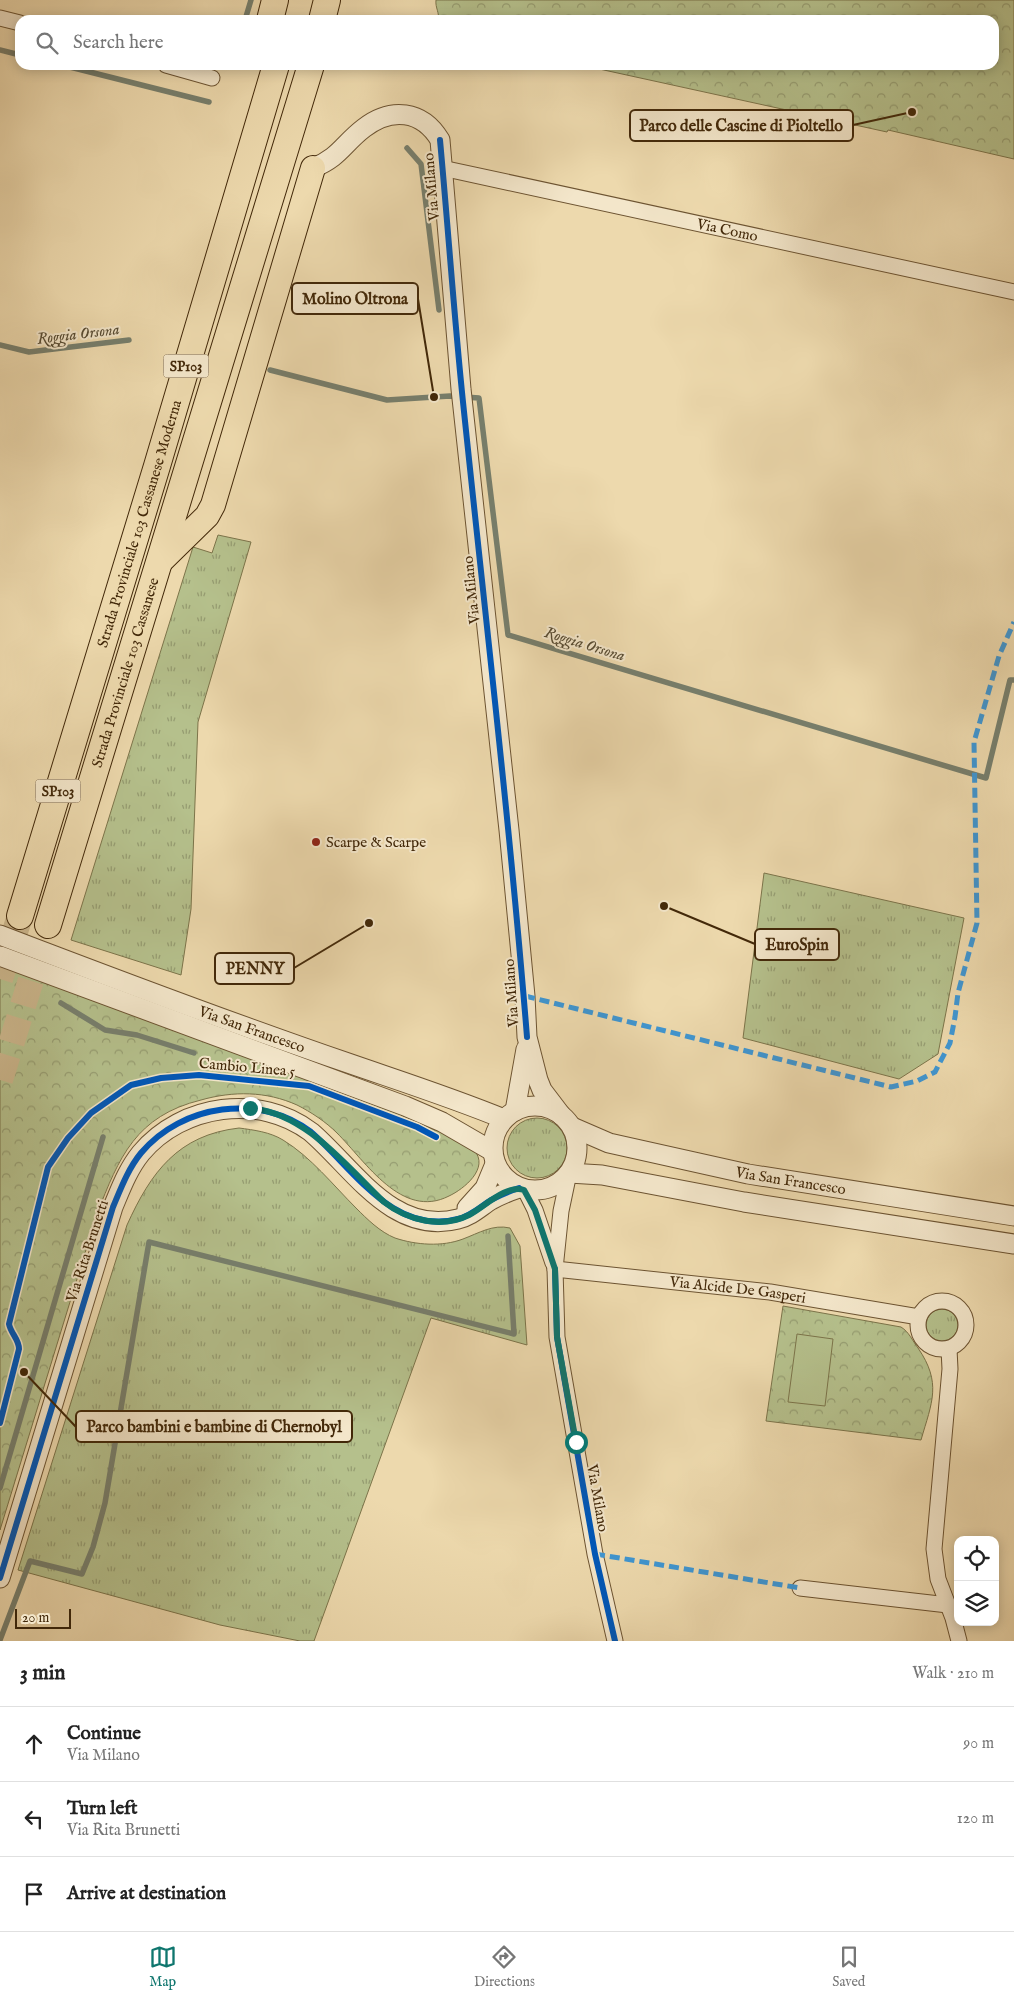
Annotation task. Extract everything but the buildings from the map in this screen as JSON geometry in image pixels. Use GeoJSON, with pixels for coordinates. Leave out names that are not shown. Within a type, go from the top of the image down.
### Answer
{"type":"FeatureCollection","features":[{"type":"Feature","properties":{"kind":"highway"},"geometry":{"type":"LineString","coordinates":[[271,15],[275,0]]}},
{"type":"Feature","properties":{"kind":"highway"},"geometry":{"type":"LineString","coordinates":[[288,15],[291,0]]}},
{"type":"Feature","properties":{"kind":"highway"},"geometry":{"type":"LineString","coordinates":[[323,15],[327,0]]}},
{"type":"Feature","properties":{"kind":"highway","name":"SP103"},"geometry":{"type":"LineString","coordinates":[[156,466],[257,70]]}},
{"type":"Feature","properties":{"kind":"highway","name":"Strada Provinciale 103 Cassanese Moderna"},"geometry":{"type":"LineString","coordinates":[[96,666],[275,70]]}},
{"type":"Feature","properties":{"kind":"highway","name":"Strada Provinciale 103 Cassanese Moderna"},"geometry":{"type":"LineString","coordinates":[[158,564],[309,70]]}},
{"type":"Feature","properties":{"kind":"highway","name":"Strada Provinciale 103 Cassanese"},"geometry":{"type":"LineString","coordinates":[[48,924],[158,564]]}},
{"type":"Feature","properties":{"kind":"highway","name":"Strada Provinciale 103 Cassanese"},"geometry":{"type":"LineString","coordinates":[[20,916],[96,666]]}},
{"type":"Feature","properties":{"kind":"main road"},"geometry":{"type":"LineString","coordinates":[[158,564],[206,516],[213,505],[313,168]]}},
{"type":"Feature","properties":{"kind":"street"},"geometry":{"type":"LineString","coordinates":[[0,18],[15,22]]}},
{"type":"Feature","properties":{"kind":"street"},"geometry":{"type":"LineString","coordinates":[[184,70],[212,78]]}},
{"type":"Feature","properties":{"kind":"street","name":"Via Milano"},"geometry":{"type":"LineString","coordinates":[[313,168],[334,158],[364,127],[376,120],[394,116],[407,115],[423,120],[440,140],[462,396],[509,830],[525,996],[527,1038],[538,1080],[551,1103],[566,1121]]}},
{"type":"Feature","properties":{"kind":"street","name":"Via Como"},"geometry":{"type":"LineString","coordinates":[[442,168],[1014,292]]}},
{"type":"Feature","properties":{"kind":"street","name":"Via San Francesco"},"geometry":{"type":"LineString","coordinates":[[0,935],[348,1063],[510,1115]]}},
{"type":"Feature","properties":{"kind":"street","name":"Via San Francesco"},"geometry":{"type":"LineString","coordinates":[[0,956],[405,1106],[442,1122],[494,1157]]}},
{"type":"Feature","properties":{"kind":"street","name":"Via Milano"},"geometry":{"type":"LineString","coordinates":[[510,1115],[527,1038]]}},
{"type":"Feature","properties":{"kind":"street"},"geometry":{"type":"LineString","coordinates":[[436,1221],[455,1215],[472,1203],[485,1188],[494,1157],[495,1133],[510,1115],[528,1106],[552,1109],[566,1121],[577,1141],[576,1160],[569,1173],[559,1183],[549,1188],[535,1191],[522,1189],[505,1178],[494,1157]]}},
{"type":"Feature","properties":{"kind":"street","name":"Via Rita Brunetti"},"geometry":{"type":"LineString","coordinates":[[0,1578],[113,1207],[134,1164],[156,1138],[184,1121],[211,1112],[239,1108],[272,1112],[297,1123],[311,1132],[389,1206],[415,1218],[436,1221],[462,1218],[496,1198],[522,1189]]}},
{"type":"Feature","properties":{"kind":"street","name":"Via San Francesco"},"geometry":{"type":"LineString","coordinates":[[566,1121],[609,1143],[748,1174],[1014,1216]]}},
{"type":"Feature","properties":{"kind":"street","name":"Via Milano"},"geometry":{"type":"LineString","coordinates":[[569,1173],[561,1211],[555,1269],[557,1337],[596,1554],[614,1641]]}},
{"type":"Feature","properties":{"kind":"street","name":"Via San Francesco"},"geometry":{"type":"LineString","coordinates":[[569,1173],[602,1175],[744,1202],[1014,1244]]}},
{"type":"Feature","properties":{"kind":"street","name":"Via Milano"},"geometry":{"type":"LineString","coordinates":[[522,1189],[535,1210],[555,1269]]}},
{"type":"Feature","properties":{"kind":"street","name":"Via Alcide De Gasperi"},"geometry":{"type":"LineString","coordinates":[[555,1269],[770,1292],[919,1316]]}},
{"type":"Feature","properties":{"kind":"street"},"geometry":{"type":"LineString","coordinates":[[936,1302],[946,1302],[959,1308],[964,1315],[965,1332],[959,1342],[949,1349],[935,1349],[923,1340],[918,1329],[919,1316],[925,1307],[936,1302]]}},
{"type":"Feature","properties":{"kind":"street"},"geometry":{"type":"LineString","coordinates":[[949,1349],[950,1369],[934,1542],[936,1572],[959,1641]]}},
{"type":"Feature","properties":{"kind":"street"},"geometry":{"type":"LineString","coordinates":[[800,1588],[948,1605]]}},
{"type":"Feature","properties":{"kind":"green space"},"geometry":{"type":"Polygon","coordinates":[[[436,0],[1014,0],[1014,159],[888,130],[887,132],[604,70],[999,70],[999,15],[438,15],[436,0]]]}},
{"type":"Feature","properties":{"kind":"green space"},"geometry":{"type":"Polygon","coordinates":[[[218,535],[251,542],[198,722],[191,909],[181,975],[71,940],[193,547],[212,553],[218,535]]]}},
{"type":"Feature","properties":{"kind":"green space"},"geometry":{"type":"Polygon","coordinates":[[[764,873],[964,918],[938,1054],[899,1079],[743,1038],[764,873]]]}},
{"type":"Feature","properties":{"kind":"green space"},"geometry":{"type":"Polygon","coordinates":[[[0,962],[412,1114],[470,1146],[478,1157],[479,1164],[473,1177],[455,1193],[432,1201],[416,1200],[401,1194],[386,1184],[337,1133],[308,1111],[285,1100],[261,1095],[225,1095],[201,1100],[179,1107],[145,1128],[122,1157],[97,1214],[0,1530],[0,962]]]}},
{"type":"Feature","properties":{"kind":"green space"},"geometry":{"type":"Polygon","coordinates":[[[531,1118],[543,1118],[554,1123],[562,1131],[567,1142],[565,1160],[554,1173],[543,1178],[531,1178],[520,1173],[512,1165],[507,1154],[507,1142],[512,1131],[520,1123],[531,1118]]]}},
{"type":"Feature","properties":{"kind":"green space"},"geometry":{"type":"Polygon","coordinates":[[[239,1128],[273,1135],[293,1147],[312,1163],[369,1221],[395,1238],[420,1244],[438,1244],[455,1242],[486,1230],[504,1227],[510,1228],[520,1246],[527,1345],[431,1318],[314,1641],[300,1641],[220,1625],[18,1570],[127,1225],[136,1206],[157,1173],[169,1159],[183,1148],[199,1139],[218,1132],[239,1128]]]}},
{"type":"Feature","properties":{"kind":"green space"},"geometry":{"type":"Polygon","coordinates":[[[783,1306],[901,1327],[906,1331],[925,1360],[932,1382],[933,1393],[929,1415],[921,1440],[766,1421],[783,1306]]]}},
{"type":"Feature","properties":{"kind":"green space"},"geometry":{"type":"Polygon","coordinates":[[[942,1309],[953,1314],[958,1325],[953,1336],[942,1341],[931,1336],[926,1325],[931,1314],[942,1309]]]}},
{"type":"Feature","properties":{"kind":"green space"},"geometry":{"type":"Polygon","coordinates":[[[797,1334],[833,1339],[825,1406],[788,1402],[797,1334]]]}},
{"type":"Feature","properties":{"kind":"waterway"},"geometry":{"type":"LineString","coordinates":[[246,15],[251,0]]}},
{"type":"Feature","properties":{"kind":"waterway"},"geometry":{"type":"LineString","coordinates":[[0,50],[15,54]]}},
{"type":"Feature","properties":{"kind":"waterway"},"geometry":{"type":"LineString","coordinates":[[82,70],[209,102]]}},
{"type":"Feature","properties":{"kind":"waterway"},"geometry":{"type":"LineString","coordinates":[[407,148],[421,164],[439,310]]}},
{"type":"Feature","properties":{"kind":"waterway","name":"Roggia Orsona"},"geometry":{"type":"LineString","coordinates":[[0,345],[29,352],[129,340]]}},
{"type":"Feature","properties":{"kind":"waterway","name":"Roggia Orsona"},"geometry":{"type":"LineString","coordinates":[[270,370],[387,400],[450,396],[479,398],[508,635],[986,778],[1010,680],[1014,680]]}},
{"type":"Feature","properties":{"kind":"waterway"},"geometry":{"type":"LineString","coordinates":[[61,1003],[105,1030],[137,1035],[194,1053]]}},
{"type":"Feature","properties":{"kind":"waterway"},"geometry":{"type":"LineString","coordinates":[[0,1488],[103,1137]]}},
{"type":"Feature","properties":{"kind":"waterway"},"geometry":{"type":"LineString","coordinates":[[0,1640],[30,1561],[82,1574],[93,1547],[105,1503],[149,1242],[514,1334],[508,1236]]}},
{"type":"Feature","properties":{"kind":"tunnel"},"geometry":{"type":"LineString","coordinates":[[0,979],[20,916]]}},
{"type":"Feature","properties":{"kind":"tunnel"},"geometry":{"type":"LineString","coordinates":[[0,1080],[48,925]]}},
{"type":"Feature","properties":{"kind":"marked path"},"geometry":{"type":"LineString","coordinates":[[525,996],[891,1087],[917,1081],[935,1072],[950,1043],[958,993],[977,923],[974,742],[999,656],[1014,622]]}},
{"type":"Feature","properties":{"kind":"marked path"},"geometry":{"type":"LineString","coordinates":[[595,1554],[800,1588]]}},
{"type":"Feature","properties":{"kind":"cycle path"},"geometry":{"type":"LineString","coordinates":[[440,140],[460,369],[505,799],[527,1037]]}},
{"type":"Feature","properties":{"kind":"cycle path","name":"Cambio Linea 5"},"geometry":{"type":"LineString","coordinates":[[0,1423],[19,1349],[18,1342],[9,1324],[48,1167],[68,1138],[91,1113],[131,1085],[161,1078],[199,1075],[309,1086],[417,1127],[436,1137]]}},
{"type":"Feature","properties":{"kind":"cycle path"},"geometry":{"type":"LineString","coordinates":[[0,1578],[113,1207],[132,1166],[141,1153],[158,1136],[178,1124],[199,1115],[222,1110],[246,1109],[269,1112],[291,1120],[311,1132],[359,1180],[394,1208],[414,1218],[435,1222],[463,1218],[494,1198],[519,1188]]}},
{"type":"Feature","properties":{"kind":"cycle path"},"geometry":{"type":"LineString","coordinates":[[555,1269],[557,1337],[595,1554],[615,1641]]}},
{"type":"Feature","properties":{"kind":"place","name":"Parco delle Cascine di Pioltello"},"geometry":{"type":"Point","coordinates":[912,112]}},
{"type":"Feature","properties":{"kind":"place","name":"Molino Oltrona"},"geometry":{"type":"Point","coordinates":[434,397]}},
{"type":"Feature","properties":{"kind":"place","name":"Scarpe & Scarpe"},"geometry":{"type":"Point","coordinates":[316,842]}},
{"type":"Feature","properties":{"kind":"place","name":"EuroSpin"},"geometry":{"type":"Point","coordinates":[664,906]}},
{"type":"Feature","properties":{"kind":"place","name":"PENNY"},"geometry":{"type":"Point","coordinates":[369,923]}},
{"type":"Feature","properties":{"kind":"place","name":"Parco bambini e bambine di Chernobyl"},"geometry":{"type":"Point","coordinates":[24,1372]}},
{"type":"Feature","properties":{"kind":"route"},"geometry":{"type":"LineString","coordinates":[[250,1108],[277,1114],[302,1126],[315,1136],[384,1202],[408,1216],[436,1221],[462,1218],[501,1195],[519,1188],[524,1190],[535,1210],[555,1269],[555,1321],[576,1442]]}}]}
